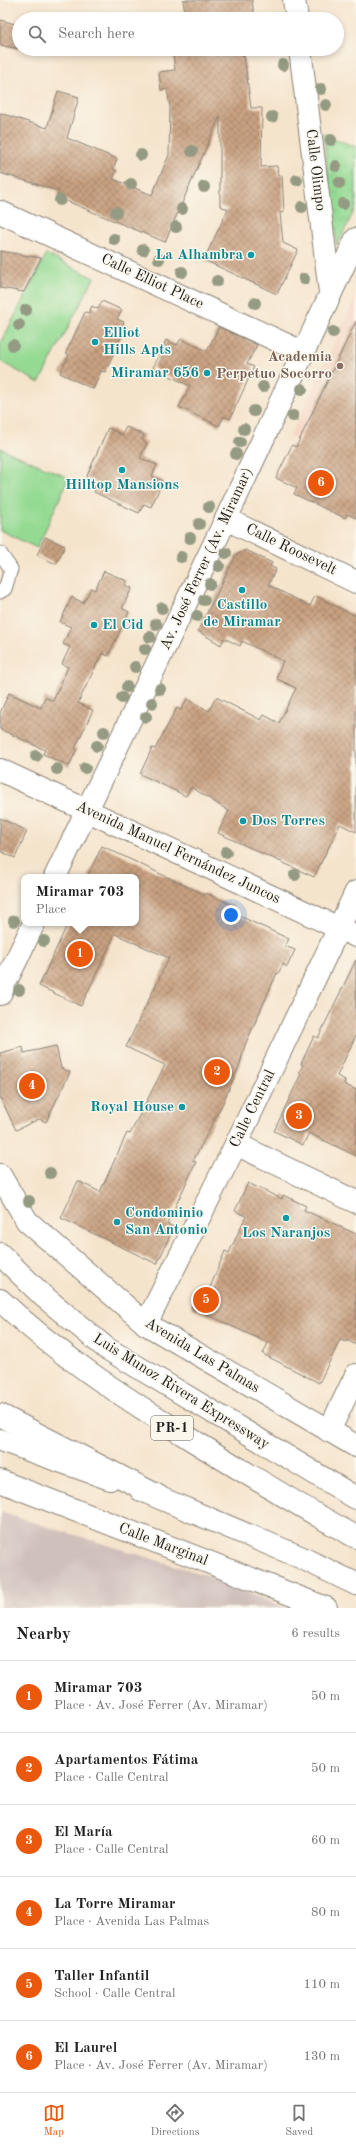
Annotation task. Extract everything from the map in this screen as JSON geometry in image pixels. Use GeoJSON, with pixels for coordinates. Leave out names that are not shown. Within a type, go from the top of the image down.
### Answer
{"type":"FeatureCollection","features":[{"type":"Feature","properties":{"kind":"main road"},"geometry":{"type":"LineString","coordinates":[[294,0],[296,12]]}},
{"type":"Feature","properties":{"kind":"main road","name":"Calle Olimpo"},"geometry":{"type":"LineString","coordinates":[[301,56],[330,292]]}},
{"type":"Feature","properties":{"kind":"main road","name":"Calle Elliot Place"},"geometry":{"type":"LineString","coordinates":[[0,212],[304,353]]}},
{"type":"Feature","properties":{"kind":"main road","name":"Av. José Ferrer (Av. Miramar)"},"geometry":{"type":"LineString","coordinates":[[56,874],[226,519],[304,353],[330,292],[356,239]]}},
{"type":"Feature","properties":{"kind":"main road","name":"Calle Roosevelt"},"geometry":{"type":"LineString","coordinates":[[226,519],[356,582]]}},
{"type":"Feature","properties":{"kind":"main road","name":"Avenida Manuel Fernández Juncos"},"geometry":{"type":"LineString","coordinates":[[0,770],[348,932]]}},
{"type":"Feature","properties":{"kind":"main road","name":"Calle Central"},"geometry":{"type":"LineString","coordinates":[[146,1324],[236,1144],[348,932],[356,892]]}},
{"type":"Feature","properties":{"kind":"main road"},"geometry":{"type":"LineString","coordinates":[[0,994],[33,926]]}},
{"type":"Feature","properties":{"kind":"main road"},"geometry":{"type":"LineString","coordinates":[[236,1144],[356,1202]]}},
{"type":"Feature","properties":{"kind":"main road","name":"Avenida Las Palmas"},"geometry":{"type":"LineString","coordinates":[[0,1175],[27,1221],[146,1324],[356,1446]]}},
{"type":"Feature","properties":{"kind":"main road","name":"Luis Munoz Rivera Expressway"},"geometry":{"type":"LineString","coordinates":[[0,1254],[42,1295],[106,1348],[356,1498]]}},
{"type":"Feature","properties":{"kind":"main road","name":"PR-1"},"geometry":{"type":"LineString","coordinates":[[0,1300],[60,1353],[113,1391],[281,1496],[356,1537]]}},
{"type":"Feature","properties":{"kind":"main road"},"geometry":{"type":"LineString","coordinates":[[329,1431],[356,1375]]}},
{"type":"Feature","properties":{"kind":"main road"},"geometry":{"type":"LineString","coordinates":[[0,1415],[158,1496]]}},
{"type":"Feature","properties":{"kind":"main road"},"geometry":{"type":"LineString","coordinates":[[0,1440],[158,1496],[300,1557],[356,1584]]}},
{"type":"Feature","properties":{"kind":"main road","name":"Calle Marginal"},"geometry":{"type":"LineString","coordinates":[[0,1481],[326,1608]]}},
{"type":"Feature","properties":{"kind":"main road"},"geometry":{"type":"LineString","coordinates":[[0,1486],[32,1494]]}},
{"type":"Feature","properties":{"kind":"lane"},"geometry":{"type":"LineString","coordinates":[[0,553],[11,569],[5,589],[0,592]]}},
{"type":"Feature","properties":{"kind":"shaded area","name":"Academia Perpetuo Socorro"},"geometry":{"type":"Polygon","coordinates":[[[356,297],[356,468],[290,436],[356,297]]]}},
{"type":"Feature","properties":{"kind":"shaded area"},"geometry":{"type":"Polygon","coordinates":[[[0,1512],[212,1577],[286,1608],[0,1608],[0,1512]]]}},
{"type":"Feature","properties":{"kind":"green space"},"geometry":{"type":"Polygon","coordinates":[[[323,134],[356,147],[356,207],[337,246],[323,134]]]}},
{"type":"Feature","properties":{"kind":"green space"},"geometry":{"type":"Polygon","coordinates":[[[46,254],[94,278],[39,383],[0,361],[0,345],[46,254]]]}},
{"type":"Feature","properties":{"kind":"green space"},"geometry":{"type":"Polygon","coordinates":[[[0,448],[69,478],[37,548],[0,530],[0,448]]]}},
{"type":"Feature","properties":{"kind":"building"},"geometry":{"type":"Polygon","coordinates":[[[183,0],[252,0],[253,12],[185,12],[183,0]]]}},
{"type":"Feature","properties":{"kind":"building"},"geometry":{"type":"Polygon","coordinates":[[[0,20],[12,23],[12,48],[0,45],[0,20]]]}},
{"type":"Feature","properties":{"kind":"building"},"geometry":{"type":"Polygon","coordinates":[[[173,56],[244,56],[251,108],[262,108],[261,167],[277,166],[278,176],[282,175],[284,212],[280,213],[283,243],[298,250],[277,294],[204,260],[228,209],[220,206],[220,116],[165,242],[57,197],[59,191],[0,173],[0,113],[47,128],[58,91],[79,97],[67,138],[117,159],[113,169],[117,171],[113,179],[152,195],[169,155],[170,107],[167,89],[161,90],[159,72],[175,70],[173,56]]]}},
{"type":"Feature","properties":{"kind":"building"},"geometry":{"type":"Polygon","coordinates":[[[0,251],[41,258],[24,292],[0,288],[0,251]]]}},
{"type":"Feature","properties":{"kind":"building","name":"Elliot Hills Apts"},"geometry":{"type":"Polygon","coordinates":[[[102,301],[122,310],[117,319],[124,322],[121,329],[124,331],[105,372],[101,371],[93,389],[60,373],[69,355],[66,353],[85,312],[89,313],[92,306],[98,309],[102,301]]]}},
{"type":"Feature","properties":{"kind":"building"},"geometry":{"type":"Polygon","coordinates":[[[356,321],[356,518],[347,514],[345,518],[294,494],[297,488],[276,478],[292,445],[296,447],[356,321]]]}},
{"type":"Feature","properties":{"kind":"building","name":"Miramar 656"},"geometry":{"type":"Polygon","coordinates":[[[219,327],[257,345],[247,364],[254,367],[230,419],[224,416],[219,426],[179,407],[190,386],[153,368],[166,340],[177,345],[181,339],[207,351],[219,327]]]}},
{"type":"Feature","properties":{"kind":"building","name":"Hilltop Mansions"},"geometry":{"type":"Polygon","coordinates":[[[126,427],[144,435],[142,440],[147,443],[140,458],[157,465],[152,476],[163,481],[151,507],[144,504],[139,513],[94,492],[98,483],[86,478],[108,428],[122,435],[126,427]]]}},
{"type":"Feature","properties":{"kind":"building"},"geometry":{"type":"Polygon","coordinates":[[[45,537],[65,546],[56,564],[37,555],[45,537]]]}},
{"type":"Feature","properties":{"kind":"building"},"geometry":{"type":"Polygon","coordinates":[[[246,550],[272,563],[270,566],[276,569],[268,585],[310,606],[315,596],[356,616],[356,832],[340,824],[314,877],[218,833],[229,811],[191,787],[186,796],[140,774],[152,748],[155,749],[177,708],[181,710],[187,699],[209,711],[216,697],[261,720],[264,715],[279,723],[296,688],[277,679],[277,675],[283,661],[242,641],[240,646],[224,638],[221,645],[198,631],[236,555],[246,550]]]}},
{"type":"Feature","properties":{"kind":"building"},"geometry":{"type":"Polygon","coordinates":[[[104,571],[127,581],[125,585],[132,588],[122,608],[129,612],[108,656],[102,653],[78,703],[93,710],[75,748],[77,749],[69,766],[43,754],[45,750],[0,729],[0,713],[9,693],[41,708],[45,697],[53,701],[68,667],[62,664],[70,647],[63,644],[71,627],[60,622],[72,597],[83,603],[91,588],[95,590],[104,571]]]}},
{"type":"Feature","properties":{"kind":"building"},"geometry":{"type":"Polygon","coordinates":[[[0,818],[27,831],[15,858],[0,851],[0,818]]]}},
{"type":"Feature","properties":{"kind":"building"},"geometry":{"type":"Polygon","coordinates":[[[102,846],[205,895],[206,893],[234,906],[231,912],[289,939],[285,946],[295,950],[287,967],[283,964],[278,974],[277,973],[245,1045],[240,1064],[222,1105],[193,1161],[196,1162],[167,1224],[174,1227],[157,1264],[61,1218],[78,1181],[100,1192],[127,1133],[130,1134],[165,1065],[126,1047],[169,958],[115,934],[81,1006],[39,986],[67,926],[139,926],[139,874],[88,874],[102,846]]]}},
{"type":"Feature","properties":{"kind":"building"},"geometry":{"type":"Polygon","coordinates":[[[356,960],[356,1035],[337,1076],[345,1080],[344,1084],[356,1090],[356,1156],[309,1133],[303,1145],[274,1131],[301,1074],[299,1073],[303,1065],[301,1064],[314,1036],[318,1038],[356,960]]]}},
{"type":"Feature","properties":{"kind":"building"},"geometry":{"type":"Polygon","coordinates":[[[56,1046],[61,1068],[70,1072],[46,1122],[39,1119],[16,1130],[0,1097],[0,1053],[23,1047],[24,1053],[56,1046]]]}},
{"type":"Feature","properties":{"kind":"building"},"geometry":{"type":"Polygon","coordinates":[[[248,1183],[282,1199],[283,1195],[306,1206],[304,1210],[356,1234],[356,1345],[347,1340],[346,1342],[340,1340],[319,1383],[263,1354],[268,1343],[191,1307],[201,1287],[209,1290],[225,1251],[229,1253],[246,1216],[235,1211],[248,1183]]]}},
{"type":"Feature","properties":{"kind":"place","name":"La Alhambra"},"geometry":{"type":"Point","coordinates":[251,255]}},
{"type":"Feature","properties":{"kind":"place","name":"Elliot Hills Apts"},"geometry":{"type":"Point","coordinates":[95,342]}},
{"type":"Feature","properties":{"kind":"place","name":"Academia Perpetuo Socorro"},"geometry":{"type":"Point","coordinates":[340,366]}},
{"type":"Feature","properties":{"kind":"place","name":"Miramar 656"},"geometry":{"type":"Point","coordinates":[207,373]}},
{"type":"Feature","properties":{"kind":"place","name":"Hilltop Mansions"},"geometry":{"type":"Point","coordinates":[122,470]}},
{"type":"Feature","properties":{"kind":"place","name":"El Laurel"},"geometry":{"type":"Point","coordinates":[321,483]}},
{"type":"Feature","properties":{"kind":"place","name":"Castillo de Miramar"},"geometry":{"type":"Point","coordinates":[242,590]}},
{"type":"Feature","properties":{"kind":"place","name":"El Cid"},"geometry":{"type":"Point","coordinates":[94,625]}},
{"type":"Feature","properties":{"kind":"place","name":"Dos Torres"},"geometry":{"type":"Point","coordinates":[243,821]}},
{"type":"Feature","properties":{"kind":"place","name":"Miramar 703"},"geometry":{"type":"Point","coordinates":[80,954]}},
{"type":"Feature","properties":{"kind":"place","name":"Apartamentos Fátima"},"geometry":{"type":"Point","coordinates":[217,1072]}},
{"type":"Feature","properties":{"kind":"place","name":"La Torre Miramar"},"geometry":{"type":"Point","coordinates":[32,1086]}},
{"type":"Feature","properties":{"kind":"place","name":"Royal House"},"geometry":{"type":"Point","coordinates":[182,1107]}},
{"type":"Feature","properties":{"kind":"place","name":"El María"},"geometry":{"type":"Point","coordinates":[299,1116]}},
{"type":"Feature","properties":{"kind":"place","name":"Los Naranjos"},"geometry":{"type":"Point","coordinates":[286,1218]}},
{"type":"Feature","properties":{"kind":"place","name":"Condominio San Antonio"},"geometry":{"type":"Point","coordinates":[117,1222]}},
{"type":"Feature","properties":{"kind":"place","name":"Taller Infantil"},"geometry":{"type":"Point","coordinates":[206,1300]}}]}
